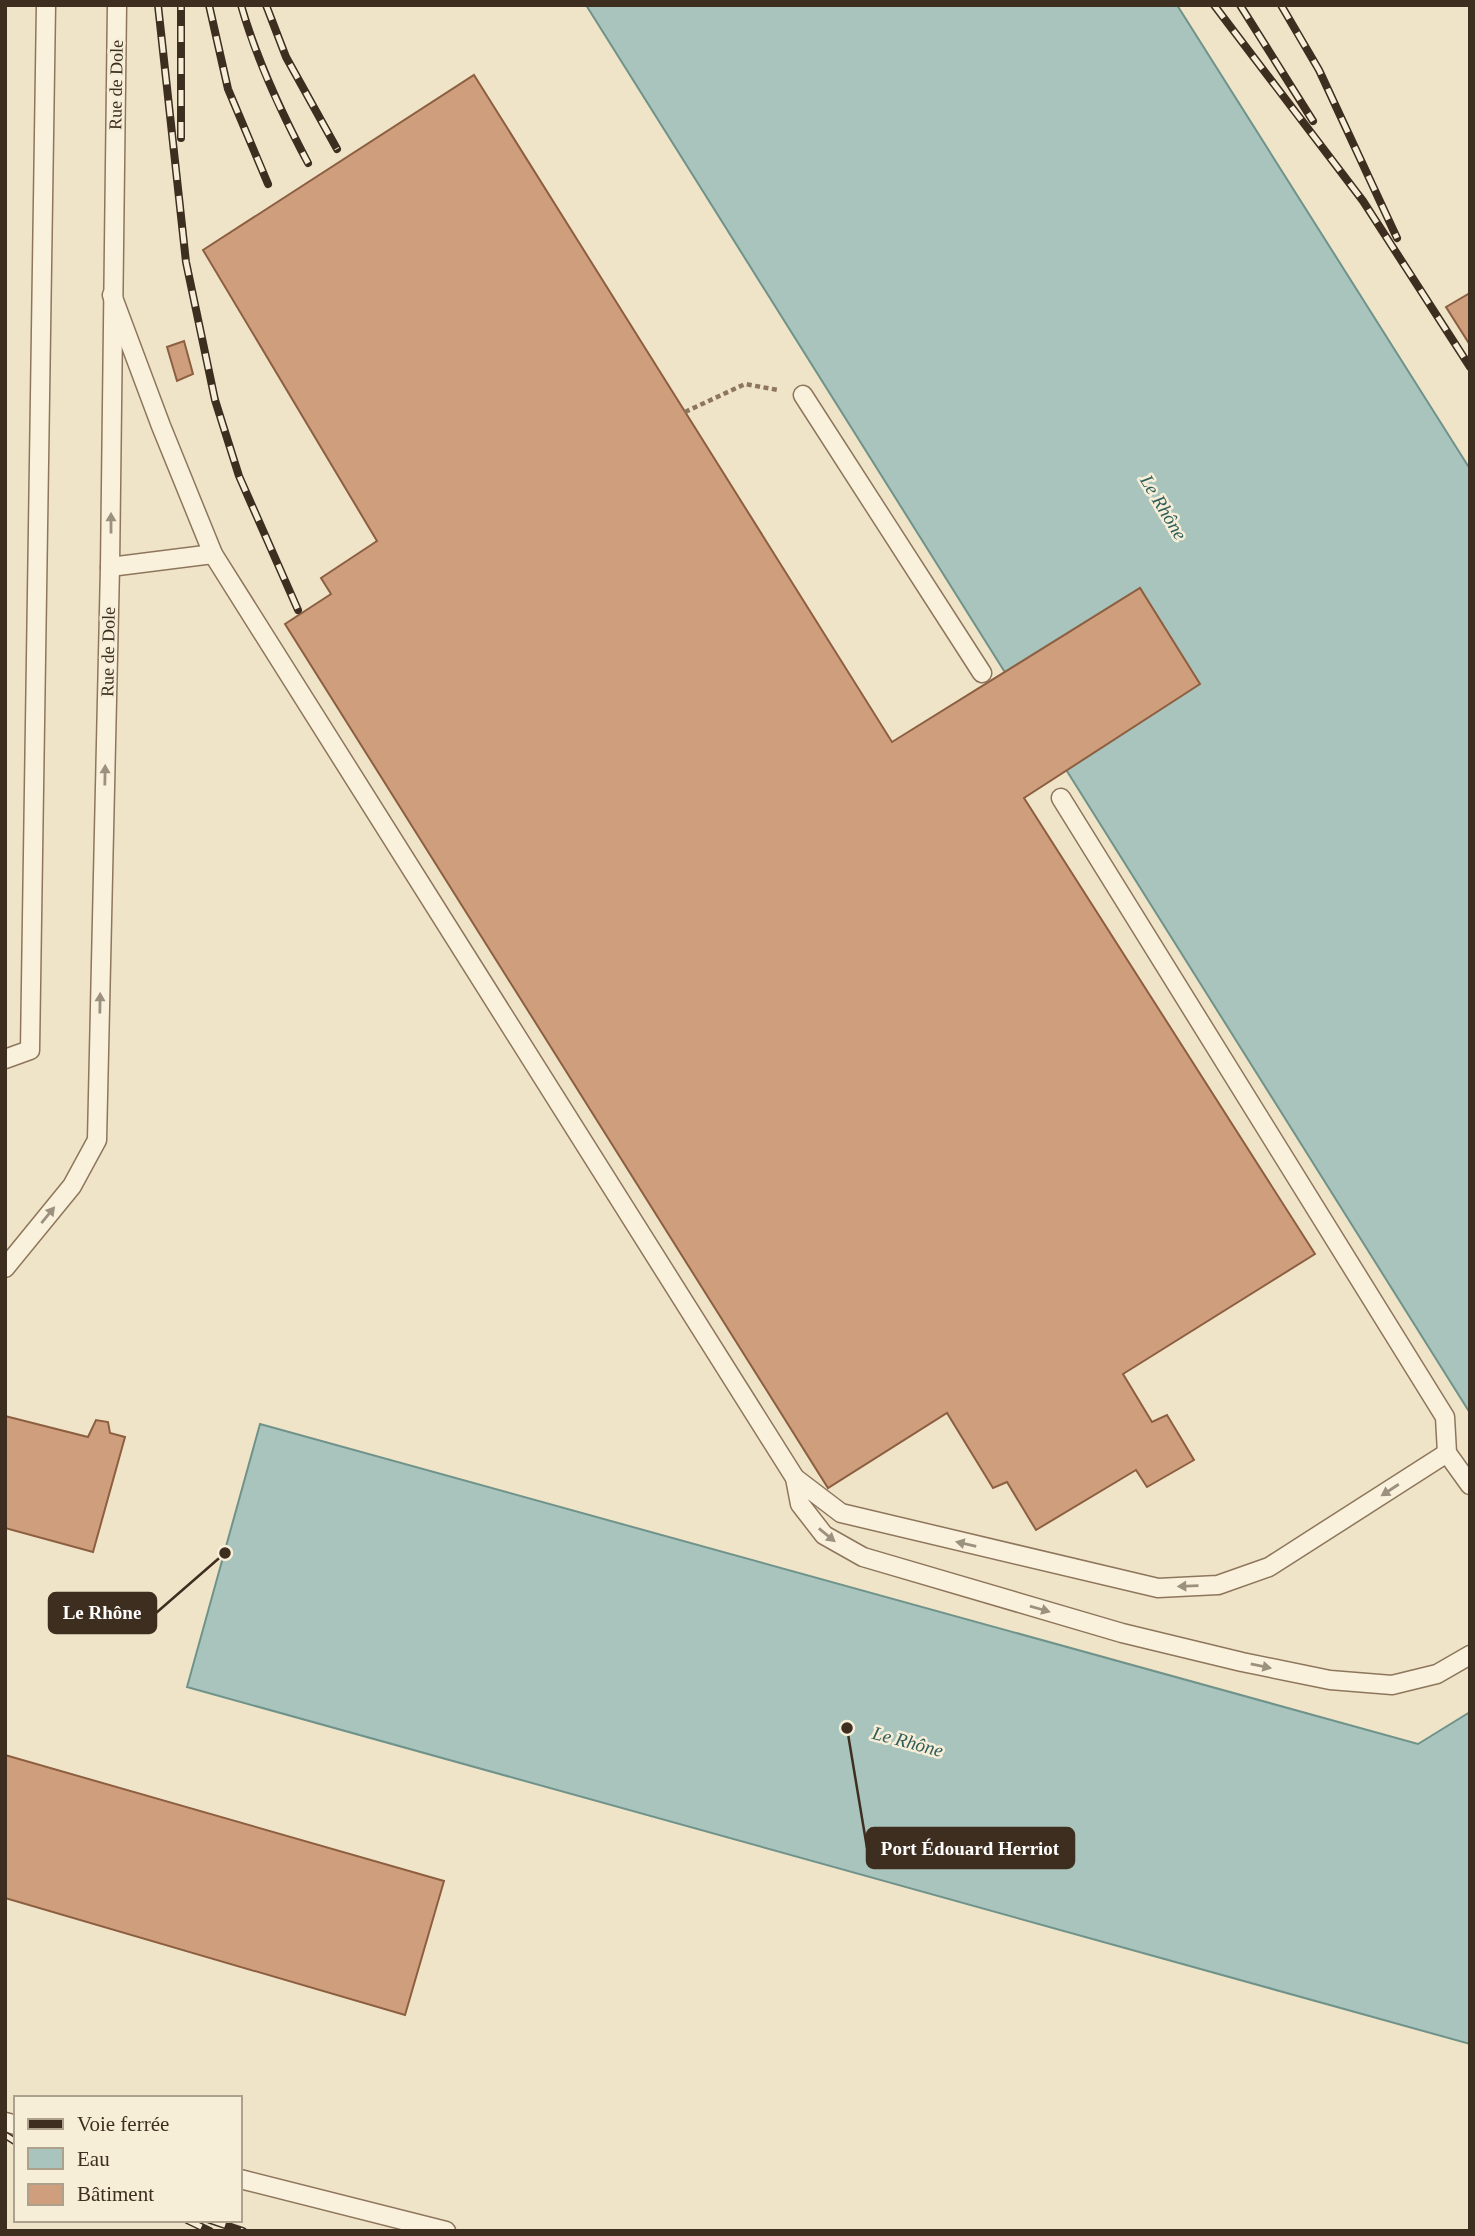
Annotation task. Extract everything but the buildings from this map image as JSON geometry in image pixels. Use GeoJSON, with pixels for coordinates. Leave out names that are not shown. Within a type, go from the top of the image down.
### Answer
{"type":"FeatureCollection","features":[{"type":"Feature","properties":{"kind":"lane"},"geometry":{"type":"LineString","coordinates":[[5,1059],[30,1050],[46,5]]}},
{"type":"Feature","properties":{"kind":"lane","name":"Rue de Dole"},"geometry":{"type":"LineString","coordinates":[[5,1268],[72,1186],[97,1140],[110,567],[117,5]]}},
{"type":"Feature","properties":{"kind":"lane"},"geometry":{"type":"LineString","coordinates":[[112,295],[213,554],[795,1478],[841,1513],[1158,1588],[1218,1585],[1269,1567],[1447,1453]]}},
{"type":"Feature","properties":{"kind":"lane"},"geometry":{"type":"LineString","coordinates":[[803,396],[982,673]]}},
{"type":"Feature","properties":{"kind":"lane"},"geometry":{"type":"LineString","coordinates":[[110,567],[213,554]]}},
{"type":"Feature","properties":{"kind":"lane"},"geometry":{"type":"LineString","coordinates":[[1061,799],[1445,1417],[1447,1453],[1470,1485]]}},
{"type":"Feature","properties":{"kind":"lane"},"geometry":{"type":"LineString","coordinates":[[795,1478],[800,1504],[824,1535],[863,1557],[1122,1633],[1330,1680],[1392,1685],[1437,1674],[1470,1655]]}},
{"type":"Feature","properties":{"kind":"lane"},"geometry":{"type":"LineString","coordinates":[[242,2180],[446,2231]]}},
{"type":"Feature","properties":{"kind":"path"},"geometry":{"type":"LineString","coordinates":[[685,412],[745,384],[803,396]]}},
{"type":"Feature","properties":{"kind":"water"},"geometry":{"type":"Polygon","coordinates":[[[586,5],[1177,5],[1470,469],[1470,1413],[586,5]]]}},
{"type":"Feature","properties":{"kind":"water"},"geometry":{"type":"Polygon","coordinates":[[[260,1424],[1418,1744],[1470,1712],[1470,2044],[187,1687],[260,1424]]]}},
{"type":"Feature","properties":{"kind":"railway"},"geometry":{"type":"LineString","coordinates":[[158,5],[186,262],[215,400],[239,476],[298,610]]}},
{"type":"Feature","properties":{"kind":"railway"},"geometry":{"type":"LineString","coordinates":[[181,5],[181,138]]}},
{"type":"Feature","properties":{"kind":"railway"},"geometry":{"type":"LineString","coordinates":[[209,5],[228,89],[268,184]]}},
{"type":"Feature","properties":{"kind":"railway"},"geometry":{"type":"LineString","coordinates":[[241,5],[270,86],[308,163]]}},
{"type":"Feature","properties":{"kind":"railway"},"geometry":{"type":"LineString","coordinates":[[266,5],[286,57],[337,149]]}},
{"type":"Feature","properties":{"kind":"railway"},"geometry":{"type":"LineString","coordinates":[[1214,5],[1363,201],[1470,367]]}},
{"type":"Feature","properties":{"kind":"railway"},"geometry":{"type":"LineString","coordinates":[[1240,5],[1313,121]]}},
{"type":"Feature","properties":{"kind":"railway"},"geometry":{"type":"LineString","coordinates":[[1281,5],[1319,70],[1397,238]]}},
{"type":"Feature","properties":{"kind":"railway"},"geometry":{"type":"LineString","coordinates":[[5,2135],[14,2141]]}},
{"type":"Feature","properties":{"kind":"railway"},"geometry":{"type":"LineString","coordinates":[[191,2222],[210,2231]]}},
{"type":"Feature","properties":{"kind":"railway"},"geometry":{"type":"LineString","coordinates":[[216,2222],[243,2231]]}},
{"type":"Feature","properties":{"kind":"place","name":"Le Rhône"},"geometry":{"type":"Point","coordinates":[225,1553]}},
{"type":"Feature","properties":{"kind":"place","name":"Port Édouard Herriot"},"geometry":{"type":"Point","coordinates":[847,1728]}}]}
